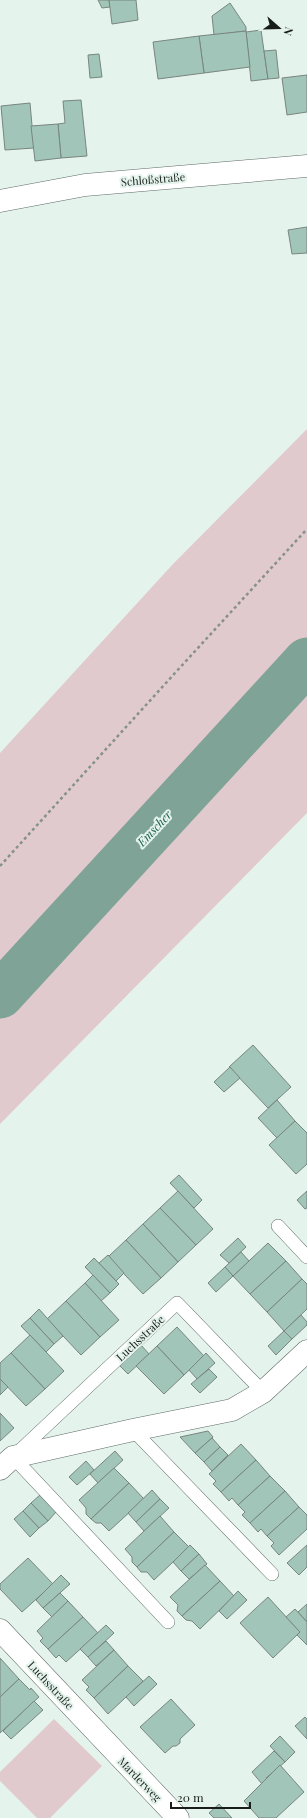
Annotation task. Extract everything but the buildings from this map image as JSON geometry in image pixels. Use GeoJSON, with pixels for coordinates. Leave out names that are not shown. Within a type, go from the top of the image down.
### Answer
{"type":"FeatureCollection","features":[{"type":"Feature","properties":{"kind":"street","name":"Schloßstraße"},"geometry":{"type":"LineString","coordinates":[[0,201],[85,185],[307,166]]}},
{"type":"Feature","properties":{"kind":"street"},"geometry":{"type":"LineString","coordinates":[[6,1463],[133,1430],[232,1410],[263,1392],[307,1351]]}},
{"type":"Feature","properties":{"kind":"street","name":"Luchsstraße"},"geometry":{"type":"LineString","coordinates":[[0,1630],[102,1739]]}},
{"type":"Feature","properties":{"kind":"street","name":"Marderweg"},"geometry":{"type":"LineString","coordinates":[[102,1739],[178,1818]]}},
{"type":"Feature","properties":{"kind":"lane"},"geometry":{"type":"LineString","coordinates":[[278,1226],[307,1256]]}},
{"type":"Feature","properties":{"kind":"lane","name":"Luchsstraße"},"geometry":{"type":"LineString","coordinates":[[6,1463],[177,1303],[263,1392]]}},
{"type":"Feature","properties":{"kind":"lane"},"geometry":{"type":"LineString","coordinates":[[133,1430],[272,1574]]}},
{"type":"Feature","properties":{"kind":"lane"},"geometry":{"type":"LineString","coordinates":[[6,1463],[168,1622]]}},
{"type":"Feature","properties":{"kind":"path"},"geometry":{"type":"LineString","coordinates":[[0,866],[174,673],[307,529]]}},
{"type":"Feature","properties":{"kind":"shaded area"},"geometry":{"type":"Polygon","coordinates":[[[307,429],[307,813],[0,1124],[0,753],[173,564],[307,429]]]}},
{"type":"Feature","properties":{"kind":"shaded area"},"geometry":{"type":"Polygon","coordinates":[[[54,1719],[102,1766],[50,1818],[37,1818],[0,1781],[0,1772],[54,1719]]]}},
{"type":"Feature","properties":{"kind":"waterway","name":"Emscher"},"geometry":{"type":"LineString","coordinates":[[0,995],[307,661]]}}]}
